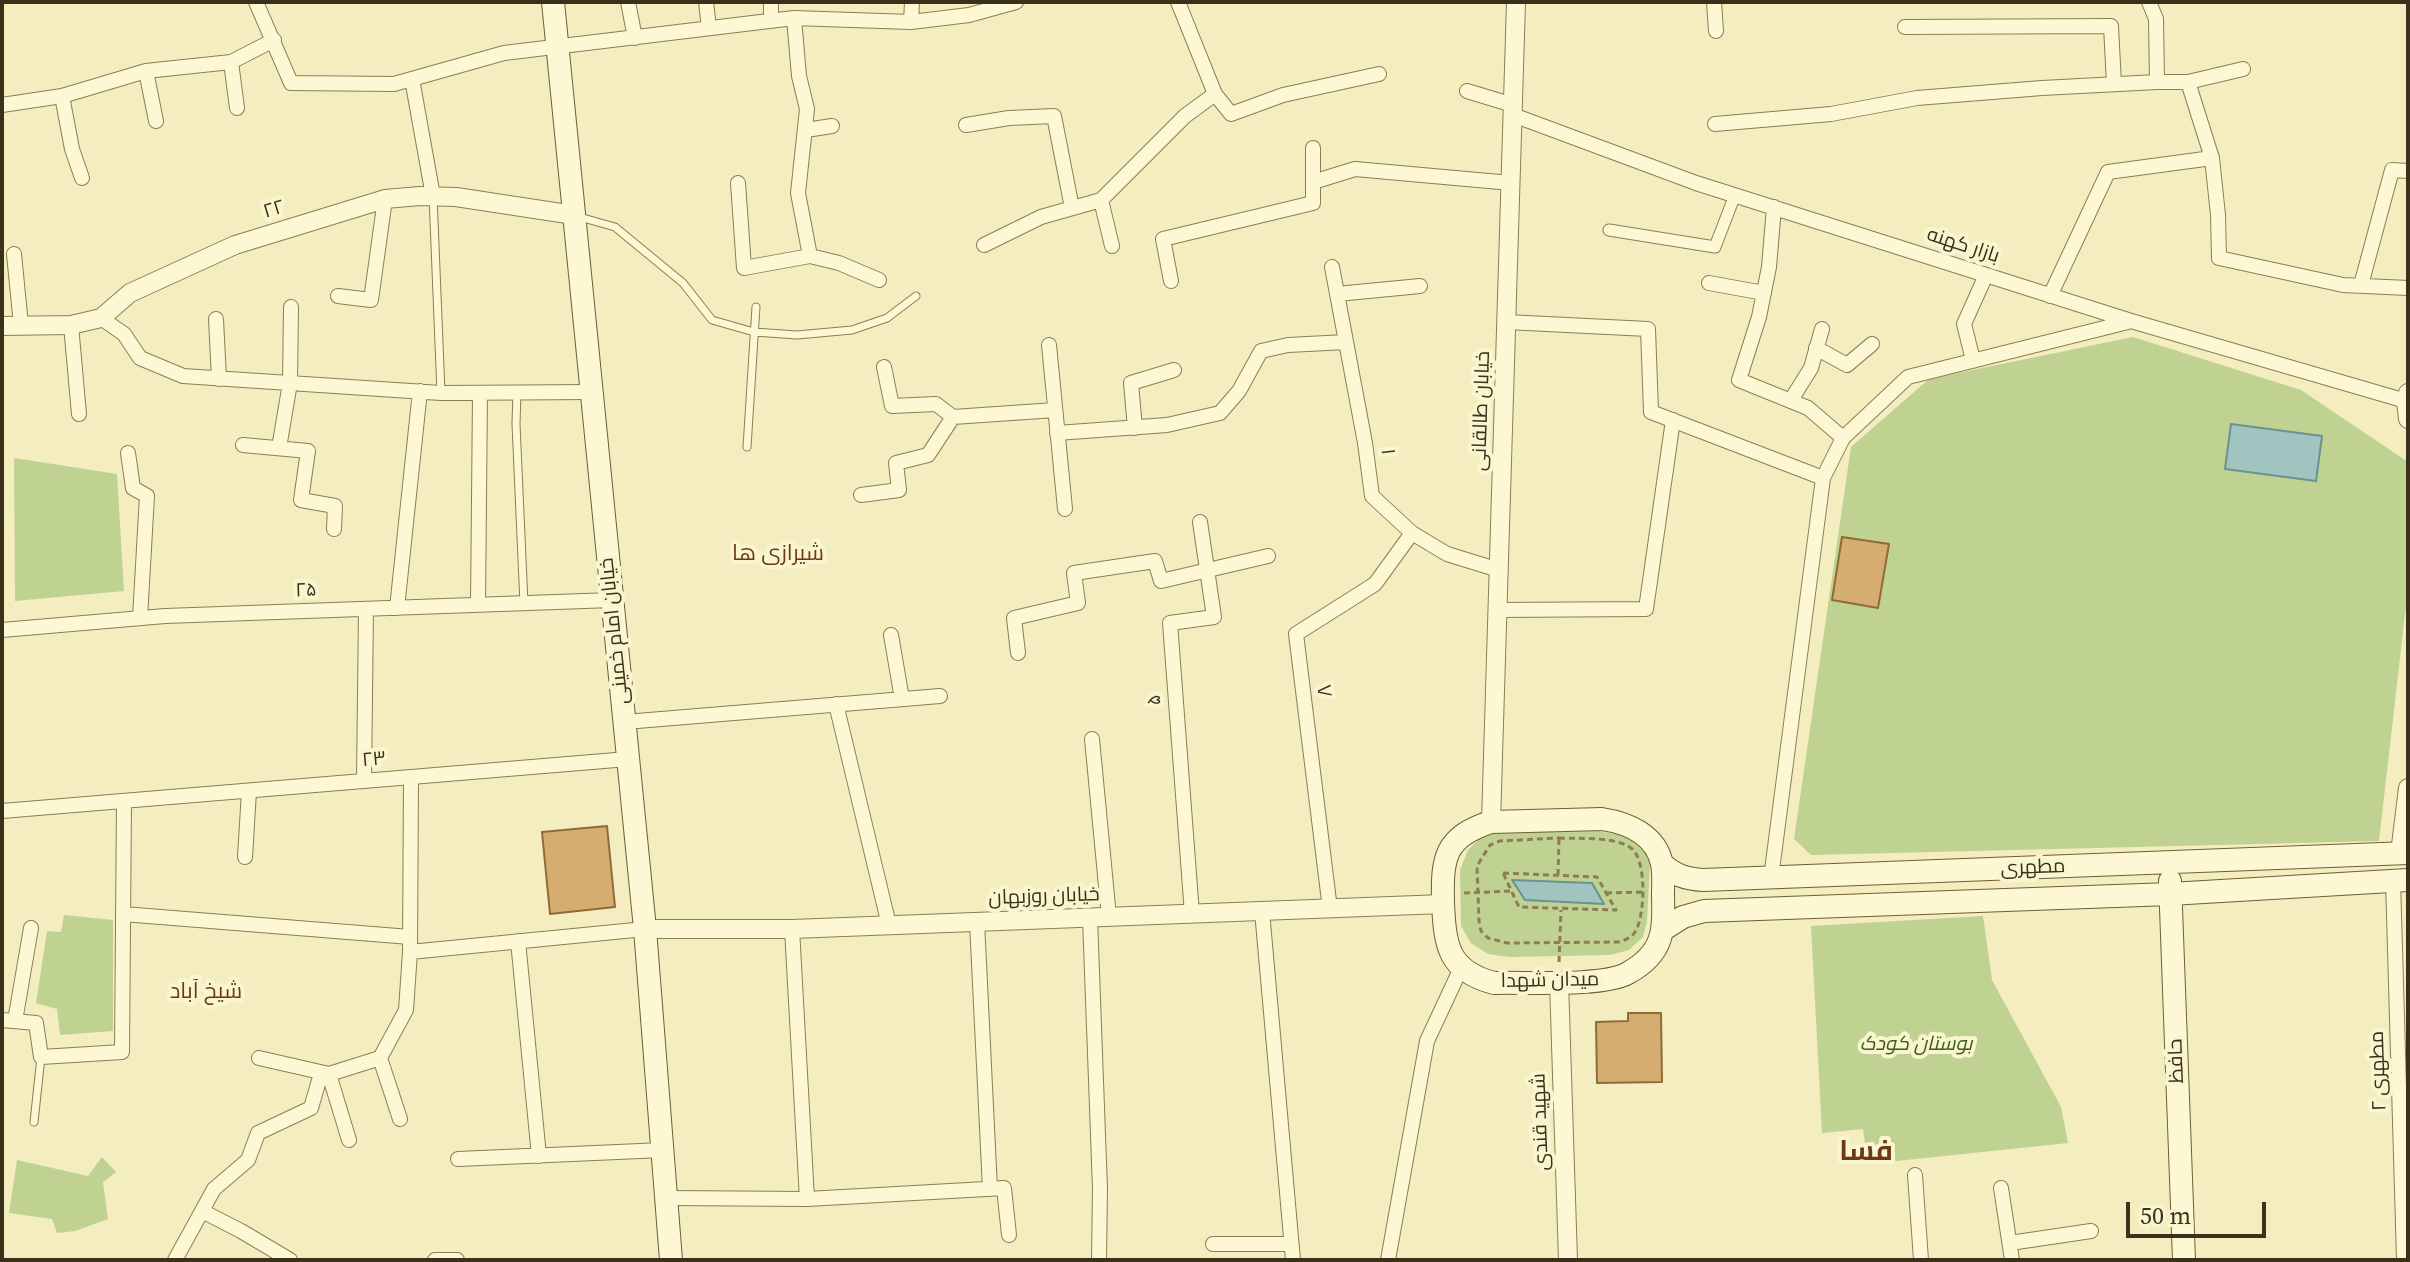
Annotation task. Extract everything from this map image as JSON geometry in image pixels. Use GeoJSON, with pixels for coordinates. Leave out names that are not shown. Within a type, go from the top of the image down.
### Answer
{"type":"FeatureCollection","features":[{"type":"Feature","properties":{"kind":"main road","name":"خیابان امام خمینی"},"geometry":{"type":"LineString","coordinates":[[553,2],[645,929],[671,1260]]}},
{"type":"Feature","properties":{"kind":"main road"},"geometry":{"type":"LineString","coordinates":[[1461,968],[1450,954],[1444,936],[1452,899],[1442,871],[1448,853],[1458,838],[1474,827],[1491,822],[1559,829],[1602,819],[1622,822],[1640,831],[1654,846],[1662,864],[1664,929]]}},
{"type":"Feature","properties":{"kind":"main road","name":"مطهری"},"geometry":{"type":"LineString","coordinates":[[1662,864],[1674,874],[1688,879],[1771,878],[2404,853]]}},
{"type":"Feature","properties":{"kind":"main road","name":"حافظ"},"geometry":{"type":"LineString","coordinates":[[2169,863],[2184,1260]]}},
{"type":"Feature","properties":{"kind":"main road","name":"مطهری"},"geometry":{"type":"LineString","coordinates":[[1664,929],[1683,917],[1704,911],[2170,894],[2400,880]]}},
{"type":"Feature","properties":{"kind":"main road","name":"میدان شهدا"},"geometry":{"type":"LineString","coordinates":[[1461,968],[1476,978],[1494,983],[1605,981],[1625,975],[1643,964],[1656,948],[1664,929]]}},
{"type":"Feature","properties":{"kind":"street"},"geometry":{"type":"LineString","coordinates":[[256,2],[291,83],[394,84],[504,53],[794,18],[911,22],[969,15],[1016,2]]}},
{"type":"Feature","properties":{"kind":"street"},"geometry":{"type":"LineString","coordinates":[[628,2],[635,38]]}},
{"type":"Feature","properties":{"kind":"street"},"geometry":{"type":"LineString","coordinates":[[706,2],[709,28]]}},
{"type":"Feature","properties":{"kind":"street"},"geometry":{"type":"LineString","coordinates":[[771,2],[771,21]]}},
{"type":"Feature","properties":{"kind":"street"},"geometry":{"type":"LineString","coordinates":[[911,22],[912,2]]}},
{"type":"Feature","properties":{"kind":"street"},"geometry":{"type":"LineString","coordinates":[[1178,2],[1215,94],[1231,114],[1283,95],[1379,74]]}},
{"type":"Feature","properties":{"kind":"street","name":"خیابان طالقانی"},"geometry":{"type":"LineString","coordinates":[[1491,822],[1516,2]]}},
{"type":"Feature","properties":{"kind":"street"},"geometry":{"type":"LineString","coordinates":[[1714,2],[1716,31]]}},
{"type":"Feature","properties":{"kind":"street"},"geometry":{"type":"LineString","coordinates":[[2149,2],[2156,19],[2157,82]]}},
{"type":"Feature","properties":{"kind":"street"},"geometry":{"type":"LineString","coordinates":[[794,18],[799,76],[807,109],[798,193],[810,256]]}},
{"type":"Feature","properties":{"kind":"street"},"geometry":{"type":"LineString","coordinates":[[1905,27],[2111,26],[2114,84]]}},
{"type":"Feature","properties":{"kind":"street"},"geometry":{"type":"LineString","coordinates":[[2,105],[62,96],[146,71],[231,62],[274,40]]}},
{"type":"Feature","properties":{"kind":"street"},"geometry":{"type":"LineString","coordinates":[[231,62],[237,108]]}},
{"type":"Feature","properties":{"kind":"street"},"geometry":{"type":"LineString","coordinates":[[1715,124],[1831,114],[1917,98],[2188,82],[2243,69]]}},
{"type":"Feature","properties":{"kind":"street"},"geometry":{"type":"LineString","coordinates":[[146,71],[156,121]]}},
{"type":"Feature","properties":{"kind":"street"},"geometry":{"type":"LineString","coordinates":[[412,79],[433,196]]}},
{"type":"Feature","properties":{"kind":"street"},"geometry":{"type":"LineString","coordinates":[[2188,82],[2212,158],[2219,258],[2343,285],[2408,288]]}},
{"type":"Feature","properties":{"kind":"street","name":"بازار کهنه"},"geometry":{"type":"LineString","coordinates":[[1467,91],[1696,183],[2050,296],[2407,404]]}},
{"type":"Feature","properties":{"kind":"street"},"geometry":{"type":"LineString","coordinates":[[984,245],[1041,217],[1101,200],[1185,116],[1215,94]]}},
{"type":"Feature","properties":{"kind":"street"},"geometry":{"type":"LineString","coordinates":[[62,96],[72,149],[82,178]]}},
{"type":"Feature","properties":{"kind":"street"},"geometry":{"type":"LineString","coordinates":[[966,125],[1009,118],[1054,116],[1072,208]]}},
{"type":"Feature","properties":{"kind":"street"},"geometry":{"type":"LineString","coordinates":[[806,130],[832,126]]}},
{"type":"Feature","properties":{"kind":"street"},"geometry":{"type":"LineString","coordinates":[[1171,281],[1163,239],[1313,203],[1313,148]]}},
{"type":"Feature","properties":{"kind":"street"},"geometry":{"type":"LineString","coordinates":[[2050,296],[2108,172],[2212,158]]}},
{"type":"Feature","properties":{"kind":"street"},"geometry":{"type":"LineString","coordinates":[[1313,182],[1355,169],[1511,183]]}},
{"type":"Feature","properties":{"kind":"street"},"geometry":{"type":"LineString","coordinates":[[2361,285],[2392,170],[2408,171]]}},
{"type":"Feature","properties":{"kind":"street"},"geometry":{"type":"LineString","coordinates":[[738,183],[744,268],[810,256],[839,263],[879,280]]}},
{"type":"Feature","properties":{"kind":"street"},"geometry":{"type":"LineString","coordinates":[[1609,230],[1715,247],[1735,195]]}},
{"type":"Feature","properties":{"kind":"street","name":"۲۲"},"geometry":{"type":"LineString","coordinates":[[2,326],[71,325],[101,318],[130,293],[235,245],[385,199],[456,197],[574,215]]}},
{"type":"Feature","properties":{"kind":"street"},"geometry":{"type":"LineString","coordinates":[[338,296],[371,300],[385,199]]}},
{"type":"Feature","properties":{"kind":"street"},"geometry":{"type":"LineString","coordinates":[[1101,200],[1112,246]]}},
{"type":"Feature","properties":{"kind":"street"},"geometry":{"type":"LineString","coordinates":[[1774,207],[1764,293],[1739,380],[1808,408],[1843,438]]}},
{"type":"Feature","properties":{"kind":"street"},"geometry":{"type":"LineString","coordinates":[[14,254],[21,325]]}},
{"type":"Feature","properties":{"kind":"street","name":"۱"},"geometry":{"type":"LineString","coordinates":[[1332,267],[1372,496],[1412,533],[1447,554],[1499,570]]}},
{"type":"Feature","properties":{"kind":"street"},"geometry":{"type":"LineString","coordinates":[[1973,360],[1964,324],[1986,275]]}},
{"type":"Feature","properties":{"kind":"street"},"geometry":{"type":"LineString","coordinates":[[1709,283],[1764,293]]}},
{"type":"Feature","properties":{"kind":"street"},"geometry":{"type":"LineString","coordinates":[[1337,294],[1420,286]]}},
{"type":"Feature","properties":{"kind":"street"},"geometry":{"type":"LineString","coordinates":[[279,448],[290,383],[291,307]]}},
{"type":"Feature","properties":{"kind":"street"},"geometry":{"type":"LineString","coordinates":[[101,318],[124,334],[140,358],[183,376],[441,393],[592,392]]}},
{"type":"Feature","properties":{"kind":"street"},"geometry":{"type":"LineString","coordinates":[[216,319],[219,379]]}},
{"type":"Feature","properties":{"kind":"street"},"geometry":{"type":"LineString","coordinates":[[1771,878],[1823,478],[1843,438],[1908,377],[2131,321]]}},
{"type":"Feature","properties":{"kind":"street"},"geometry":{"type":"LineString","coordinates":[[1506,322],[1648,329],[1651,412],[1823,478]]}},
{"type":"Feature","properties":{"kind":"street"},"geometry":{"type":"LineString","coordinates":[[71,325],[79,414]]}},
{"type":"Feature","properties":{"kind":"street"},"geometry":{"type":"LineString","coordinates":[[1791,400],[1811,368],[1822,329]]}},
{"type":"Feature","properties":{"kind":"street"},"geometry":{"type":"LineString","coordinates":[[1057,433],[1167,425],[1220,413],[1239,391],[1261,351],[1288,345],[1346,342]]}},
{"type":"Feature","properties":{"kind":"street"},"geometry":{"type":"LineString","coordinates":[[1816,348],[1847,365],[1872,344]]}},
{"type":"Feature","properties":{"kind":"street"},"geometry":{"type":"LineString","coordinates":[[1049,345],[1065,509]]}},
{"type":"Feature","properties":{"kind":"street"},"geometry":{"type":"LineString","coordinates":[[884,367],[892,406],[936,404],[953,417],[1055,410]]}},
{"type":"Feature","properties":{"kind":"street"},"geometry":{"type":"LineString","coordinates":[[1135,428],[1131,383],[1174,370]]}},
{"type":"Feature","properties":{"kind":"street"},"geometry":{"type":"LineString","coordinates":[[397,608],[420,391]]}},
{"type":"Feature","properties":{"kind":"street"},"geometry":{"type":"LineString","coordinates":[[478,605],[480,393]]}},
{"type":"Feature","properties":{"kind":"street"},"geometry":{"type":"LineString","coordinates":[[861,495],[899,490],[896,463],[928,455],[953,417]]}},
{"type":"Feature","properties":{"kind":"street"},"geometry":{"type":"LineString","coordinates":[[1498,610],[1646,609],[1673,420]]}},
{"type":"Feature","properties":{"kind":"street"},"geometry":{"type":"LineString","coordinates":[[243,445],[308,451],[301,500],[335,506],[334,529]]}},
{"type":"Feature","properties":{"kind":"street"},"geometry":{"type":"LineString","coordinates":[[128,453],[133,488],[147,496],[140,618]]}},
{"type":"Feature","properties":{"kind":"street","name":"۵"},"geometry":{"type":"LineString","coordinates":[[1192,914],[1170,623],[1214,617],[1200,522]]}},
{"type":"Feature","properties":{"kind":"street","name":"۷"},"geometry":{"type":"LineString","coordinates":[[1330,909],[1296,634],[1375,584],[1412,533]]}},
{"type":"Feature","properties":{"kind":"street"},"geometry":{"type":"LineString","coordinates":[[1018,653],[1014,618],[1078,603],[1074,573],[1155,561],[1161,581],[1268,556]]}},
{"type":"Feature","properties":{"kind":"street","name":"۲۵"},"geometry":{"type":"LineString","coordinates":[[2,630],[140,618],[612,600]]}},
{"type":"Feature","properties":{"kind":"street"},"geometry":{"type":"LineString","coordinates":[[364,781],[366,609]]}},
{"type":"Feature","properties":{"kind":"street"},"geometry":{"type":"LineString","coordinates":[[891,635],[902,699]]}},
{"type":"Feature","properties":{"kind":"street"},"geometry":{"type":"LineString","coordinates":[[625,722],[940,696]]}},
{"type":"Feature","properties":{"kind":"street"},"geometry":{"type":"LineString","coordinates":[[836,704],[889,925]]}},
{"type":"Feature","properties":{"kind":"street"},"geometry":{"type":"LineString","coordinates":[[1092,739],[1099,917],[1099,1260]]}},
{"type":"Feature","properties":{"kind":"street","name":"۲۳"},"geometry":{"type":"LineString","coordinates":[[2,811],[628,759]]}},
{"type":"Feature","properties":{"kind":"street"},"geometry":{"type":"LineString","coordinates":[[175,1260],[214,1189],[248,1160],[258,1133],[311,1108],[320,1077],[380,1058],[406,1010],[410,944],[411,777]]}},
{"type":"Feature","properties":{"kind":"street"},"geometry":{"type":"LineString","coordinates":[[2404,853],[2408,788]]}},
{"type":"Feature","properties":{"kind":"street"},"geometry":{"type":"LineString","coordinates":[[245,857],[249,791]]}},
{"type":"Feature","properties":{"kind":"street"},"geometry":{"type":"LineString","coordinates":[[31,928],[8,1020],[36,1023],[41,1057],[122,1052],[124,801]]}},
{"type":"Feature","properties":{"kind":"street","name":"مطهری ۲"},"geometry":{"type":"LineString","coordinates":[[2400,880],[2404,1260]]}},
{"type":"Feature","properties":{"kind":"street","name":"خیابان روزبهان"},"geometry":{"type":"LineString","coordinates":[[645,929],[792,929],[1330,909],[1452,899]]}},
{"type":"Feature","properties":{"kind":"street"},"geometry":{"type":"LineString","coordinates":[[1262,911],[1293,1260]]}},
{"type":"Feature","properties":{"kind":"street"},"geometry":{"type":"LineString","coordinates":[[123,914],[410,944],[518,941],[645,929]]}},
{"type":"Feature","properties":{"kind":"street"},"geometry":{"type":"LineString","coordinates":[[977,922],[990,1189]]}},
{"type":"Feature","properties":{"kind":"street"},"geometry":{"type":"LineString","coordinates":[[792,929],[807,1199]]}},
{"type":"Feature","properties":{"kind":"street"},"geometry":{"type":"LineString","coordinates":[[518,941],[539,1156]]}},
{"type":"Feature","properties":{"kind":"street"},"geometry":{"type":"LineString","coordinates":[[1388,1260],[1427,1041],[1461,968]]}},
{"type":"Feature","properties":{"kind":"street","name":"شهید قندی"},"geometry":{"type":"LineString","coordinates":[[1559,982],[1568,1260]]}},
{"type":"Feature","properties":{"kind":"street"},"geometry":{"type":"LineString","coordinates":[[259,1058],[329,1074]]}},
{"type":"Feature","properties":{"kind":"street"},"geometry":{"type":"LineString","coordinates":[[380,1058],[400,1119]]}},
{"type":"Feature","properties":{"kind":"street"},"geometry":{"type":"LineString","coordinates":[[329,1074],[349,1140]]}},
{"type":"Feature","properties":{"kind":"street"},"geometry":{"type":"LineString","coordinates":[[458,1159],[663,1150]]}},
{"type":"Feature","properties":{"kind":"street"},"geometry":{"type":"LineString","coordinates":[[1915,1175],[1921,1260]]}},
{"type":"Feature","properties":{"kind":"street"},"geometry":{"type":"LineString","coordinates":[[666,1198],[807,1199],[1004,1188],[1009,1235]]}},
{"type":"Feature","properties":{"kind":"street"},"geometry":{"type":"LineString","coordinates":[[2001,1188],[2012,1260]]}},
{"type":"Feature","properties":{"kind":"street"},"geometry":{"type":"LineString","coordinates":[[202,1211],[290,1260]]}},
{"type":"Feature","properties":{"kind":"street"},"geometry":{"type":"LineString","coordinates":[[2010,1243],[2091,1231]]}},
{"type":"Feature","properties":{"kind":"street"},"geometry":{"type":"LineString","coordinates":[[1213,1244],[1291,1244]]}},
{"type":"Feature","properties":{"kind":"street"},"geometry":{"type":"LineString","coordinates":[[435,1260],[457,1260]]}},
{"type":"Feature","properties":{"kind":"lane"},"geometry":{"type":"LineString","coordinates":[[433,196],[441,393]]}},
{"type":"Feature","properties":{"kind":"lane"},"geometry":{"type":"LineString","coordinates":[[574,215],[615,227],[683,283],[712,320],[754,332],[797,335],[852,330],[887,318],[916,296]]}},
{"type":"Feature","properties":{"kind":"lane"},"geometry":{"type":"LineString","coordinates":[[747,447],[756,307]]}},
{"type":"Feature","properties":{"kind":"lane"},"geometry":{"type":"LineString","coordinates":[[517,392],[524,604]]}},
{"type":"Feature","properties":{"kind":"lane"},"geometry":{"type":"LineString","coordinates":[[34,1122],[41,1057]]}},
{"type":"Feature","properties":{"kind":"path"},"geometry":{"type":"LineString","coordinates":[[1558,875],[1559,829]]}},
{"type":"Feature","properties":{"kind":"path"},"geometry":{"type":"LineString","coordinates":[[1559,829],[1630,846],[1638,855],[1642,867],[1642,892],[1640,918],[1635,932],[1628,939],[1559,944],[1507,943],[1488,938],[1481,931],[1477,866],[1490,845],[1559,829]]}},
{"type":"Feature","properties":{"kind":"path"},"geometry":{"type":"LineString","coordinates":[[1503,873],[1597,877],[1616,910],[1519,907],[1512,891],[1503,873]]}},
{"type":"Feature","properties":{"kind":"path"},"geometry":{"type":"LineString","coordinates":[[1452,899],[1478,892],[1512,891]]}},
{"type":"Feature","properties":{"kind":"path"},"geometry":{"type":"LineString","coordinates":[[1606,893],[1649,892]]}},
{"type":"Feature","properties":{"kind":"path"},"geometry":{"type":"LineString","coordinates":[[1559,982],[1561,908]]}},
{"type":"Feature","properties":{"kind":"green space"},"geometry":{"type":"Polygon","coordinates":[[[2133,337],[2301,390],[2408,462],[2408,588],[2379,841],[1811,855],[1794,839],[1851,447],[1929,379],[2133,337]]]}},
{"type":"Feature","properties":{"kind":"green space"},"geometry":{"type":"Polygon","coordinates":[[[14,458],[117,474],[124,591],[15,601],[14,458]]]}},
{"type":"Feature","properties":{"kind":"green space"},"geometry":{"type":"Polygon","coordinates":[[[1597,831],[1622,835],[1642,846],[1650,864],[1647,922],[1643,937],[1629,950],[1610,955],[1509,957],[1488,954],[1471,943],[1461,926],[1460,870],[1468,850],[1480,838],[1498,832],[1597,831]]]}},
{"type":"Feature","properties":{"kind":"green space"},"geometry":{"type":"Polygon","coordinates":[[[64,915],[113,920],[113,1031],[60,1035],[57,1009],[36,1003],[47,931],[61,932],[64,915]]]}},
{"type":"Feature","properties":{"kind":"green space","name":"بوستان کودک"},"geometry":{"type":"Polygon","coordinates":[[[1983,916],[1992,980],[2061,1107],[2068,1143],[1868,1164],[1863,1129],[1822,1133],[1811,926],[1983,916]]]}},
{"type":"Feature","properties":{"kind":"green space"},"geometry":{"type":"Polygon","coordinates":[[[102,1157],[116,1172],[103,1182],[108,1219],[75,1231],[57,1233],[52,1219],[9,1213],[17,1160],[88,1176],[102,1157]]]}},
{"type":"Feature","properties":{"kind":"water"},"geometry":{"type":"Polygon","coordinates":[[[2231,424],[2322,436],[2316,481],[2225,469],[2231,424]]]}},
{"type":"Feature","properties":{"kind":"water"},"geometry":{"type":"Polygon","coordinates":[[[1512,880],[1592,883],[1604,904],[1525,900],[1512,880]]]}},
{"type":"Feature","properties":{"kind":"building"},"geometry":{"type":"Polygon","coordinates":[[[1842,537],[1889,544],[1878,608],[1832,600],[1842,537]]]}},
{"type":"Feature","properties":{"kind":"building"},"geometry":{"type":"Polygon","coordinates":[[[607,826],[615,907],[550,914],[542,832],[607,826]]]}},
{"type":"Feature","properties":{"kind":"building"},"geometry":{"type":"Polygon","coordinates":[[[1628,1013],[1661,1013],[1662,1082],[1597,1083],[1596,1022],[1628,1021],[1628,1013]]]}},
{"type":"Feature","properties":{"kind":"district","name":"شیرازی ها"},"geometry":{"type":"Point","coordinates":[778,554]}},
{"type":"Feature","properties":{"kind":"district","name":"شیخ آباد"},"geometry":{"type":"Point","coordinates":[206,992]}},
{"type":"Feature","properties":{"kind":"district","name":"فسا"},"geometry":{"type":"Point","coordinates":[1866,1153]}}]}
